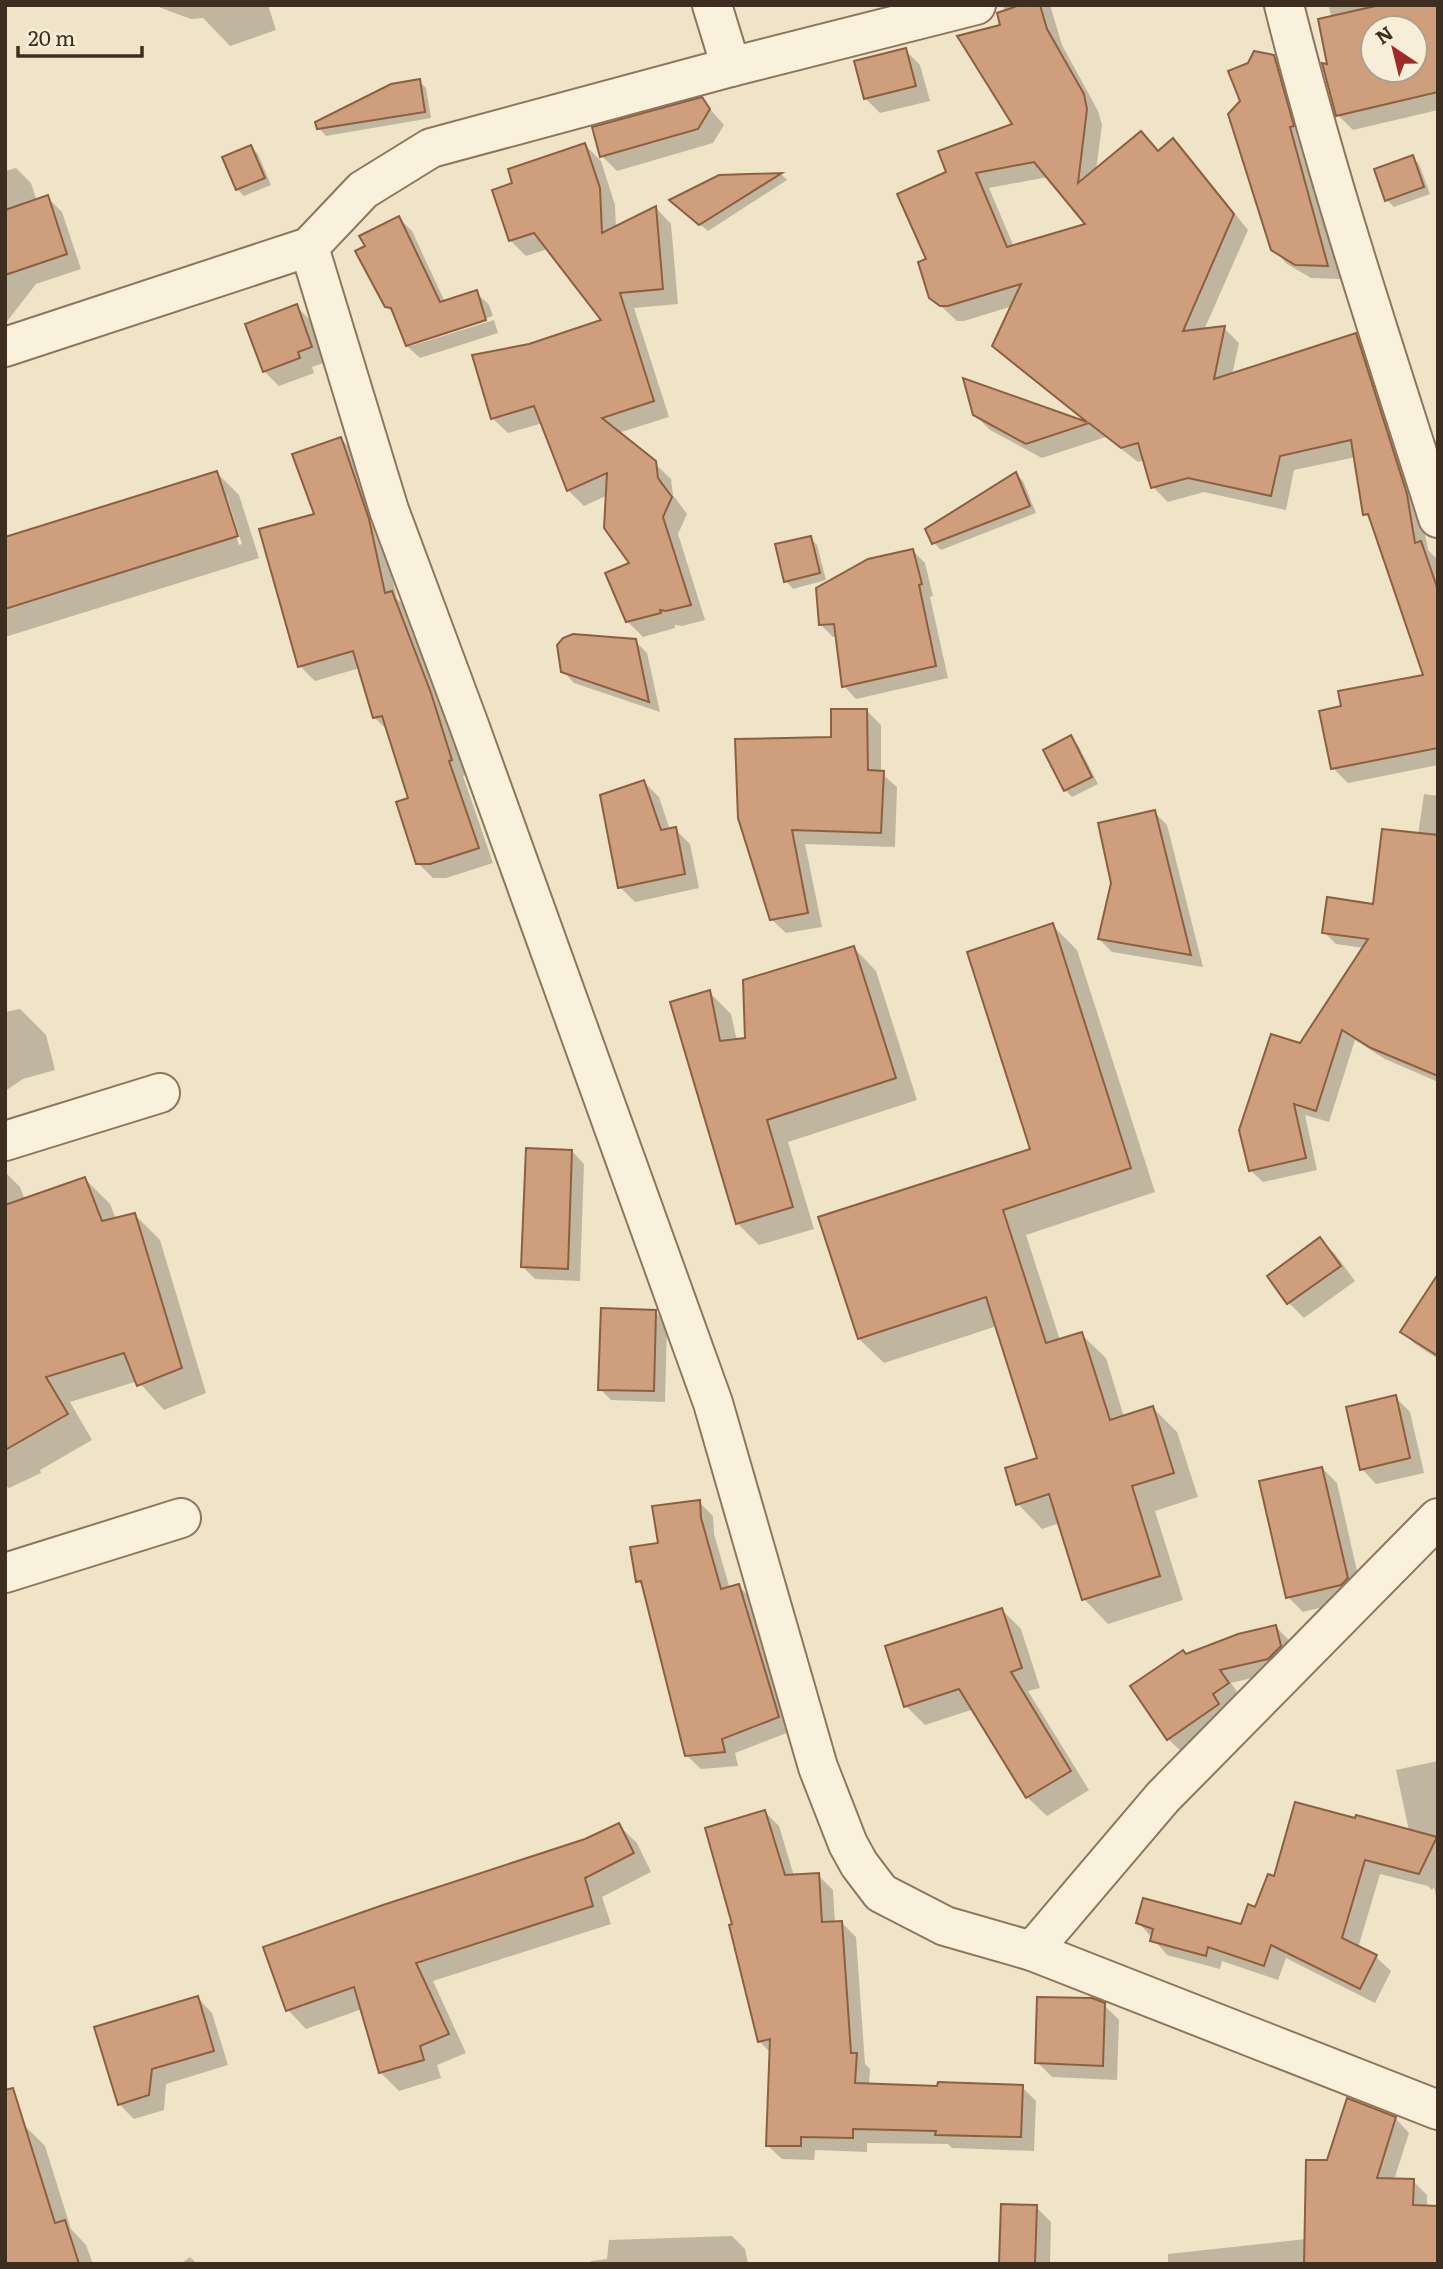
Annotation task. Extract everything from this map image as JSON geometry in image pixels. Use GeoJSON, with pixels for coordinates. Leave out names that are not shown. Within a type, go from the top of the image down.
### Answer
{"type":"FeatureCollection","features":[{"type":"Feature","properties":{"kind":"street"},"geometry":{"type":"LineString","coordinates":[[712,5],[732,67]]}},
{"type":"Feature","properties":{"kind":"street"},"geometry":{"type":"LineString","coordinates":[[5,346],[309,247],[363,190],[431,148],[976,5]]}},
{"type":"Feature","properties":{"kind":"street"},"geometry":{"type":"LineString","coordinates":[[1284,5],[1359,265],[1438,518]]}},
{"type":"Feature","properties":{"kind":"street"},"geometry":{"type":"LineString","coordinates":[[309,247],[389,510],[474,738],[713,1403],[818,1767],[848,1844],[881,1893],[945,1926],[1031,1951],[1438,2110]]}},
{"type":"Feature","properties":{"kind":"street"},"geometry":{"type":"LineString","coordinates":[[5,1141],[160,1093]]}},
{"type":"Feature","properties":{"kind":"street"},"geometry":{"type":"LineString","coordinates":[[5,1573],[181,1518]]}},
{"type":"Feature","properties":{"kind":"street"},"geometry":{"type":"LineString","coordinates":[[1031,1951],[1163,1797],[1438,1518]]}},
{"type":"Feature","properties":{"kind":"building"},"geometry":{"type":"Polygon","coordinates":[[[1020,5],[1040,5],[1047,29],[1084,94],[1087,109],[1078,183],[1141,131],[1158,151],[1173,138],[1234,214],[1183,331],[1225,326],[1214,379],[1356,333],[1407,494],[1415,543],[1421,541],[1438,590],[1438,748],[1331,769],[1319,711],[1341,706],[1338,691],[1423,675],[1368,514],[1363,515],[1351,440],[1280,456],[1271,496],[1188,478],[1151,488],[1138,443],[1121,448],[1089,423],[1026,444],[973,415],[963,378],[1087,422],[992,346],[1021,284],[948,306],[940,306],[929,298],[918,262],[926,259],[897,194],[946,172],[938,151],[1012,124],[957,36],[1000,25],[997,13],[1020,5]],[[1034,162],[976,173],[1007,247],[1085,224],[1034,162]]]}},
{"type":"Feature","properties":{"kind":"building"},"geometry":{"type":"Polygon","coordinates":[[[1380,5],[1438,5],[1438,92],[1336,116],[1322,63],[1327,64],[1318,19],[1380,5]]]}},
{"type":"Feature","properties":{"kind":"building"},"geometry":{"type":"Polygon","coordinates":[[[906,48],[916,86],[864,99],[854,61],[906,48]]]}},
{"type":"Feature","properties":{"kind":"building"},"geometry":{"type":"Polygon","coordinates":[[[1254,51],[1274,55],[1294,126],[1290,127],[1328,266],[1295,265],[1271,250],[1228,114],[1240,101],[1228,71],[1248,63],[1254,51]]]}},
{"type":"Feature","properties":{"kind":"building"},"geometry":{"type":"Polygon","coordinates":[[[420,79],[425,112],[317,129],[315,122],[391,84],[420,79]]]}},
{"type":"Feature","properties":{"kind":"building"},"geometry":{"type":"Polygon","coordinates":[[[702,97],[710,109],[698,129],[600,157],[592,127],[702,97]]]}},
{"type":"Feature","properties":{"kind":"building"},"geometry":{"type":"Polygon","coordinates":[[[585,143],[600,188],[602,233],[656,206],[663,289],[620,293],[654,401],[602,418],[656,461],[658,478],[672,497],[663,517],[691,605],[660,610],[661,613],[626,622],[605,573],[629,563],[604,528],[607,473],[567,491],[534,406],[491,419],[472,355],[529,344],[601,320],[534,233],[509,241],[492,190],[512,183],[508,169],[585,143]]]}},
{"type":"Feature","properties":{"kind":"building"},"geometry":{"type":"Polygon","coordinates":[[[251,145],[265,178],[236,190],[222,157],[251,145]]]}},
{"type":"Feature","properties":{"kind":"building"},"geometry":{"type":"Polygon","coordinates":[[[1413,155],[1424,187],[1385,201],[1374,169],[1413,155]]]}},
{"type":"Feature","properties":{"kind":"building"},"geometry":{"type":"Polygon","coordinates":[[[782,173],[699,225],[669,200],[719,175],[782,173]]]}},
{"type":"Feature","properties":{"kind":"building"},"geometry":{"type":"Polygon","coordinates":[[[48,195],[67,254],[5,275],[5,210],[48,195]]]}},
{"type":"Feature","properties":{"kind":"building"},"geometry":{"type":"Polygon","coordinates":[[[399,216],[440,302],[477,290],[486,320],[406,346],[391,308],[385,307],[355,251],[365,246],[359,236],[399,216]]]}},
{"type":"Feature","properties":{"kind":"building"},"geometry":{"type":"Polygon","coordinates":[[[297,304],[312,347],[298,352],[300,358],[263,372],[245,324],[297,304]]]}},
{"type":"Feature","properties":{"kind":"building"},"geometry":{"type":"Polygon","coordinates":[[[341,437],[369,519],[385,593],[392,591],[431,693],[452,760],[449,761],[479,848],[430,864],[416,864],[396,802],[408,798],[382,716],[373,718],[353,651],[298,667],[259,529],[314,514],[292,454],[341,437]]]}},
{"type":"Feature","properties":{"kind":"building"},"geometry":{"type":"Polygon","coordinates":[[[217,471],[238,536],[5,609],[5,537],[217,471]]]}},
{"type":"Feature","properties":{"kind":"building"},"geometry":{"type":"Polygon","coordinates":[[[1016,472],[1030,506],[932,544],[925,529],[1016,472]]]}},
{"type":"Feature","properties":{"kind":"building"},"geometry":{"type":"Polygon","coordinates":[[[811,536],[820,573],[784,582],[775,544],[811,536]]]}},
{"type":"Feature","properties":{"kind":"building"},"geometry":{"type":"Polygon","coordinates":[[[913,549],[936,666],[842,687],[834,624],[819,625],[816,588],[868,559],[913,549]]]}},
{"type":"Feature","properties":{"kind":"building"},"geometry":{"type":"Polygon","coordinates":[[[573,634],[636,639],[649,702],[561,672],[557,645],[563,638],[573,634]]]}},
{"type":"Feature","properties":{"kind":"building"},"geometry":{"type":"Polygon","coordinates":[[[831,709],[867,709],[868,770],[884,771],[881,833],[792,830],[808,913],[770,920],[738,818],[735,739],[831,737],[831,709]]]}},
{"type":"Feature","properties":{"kind":"building"},"geometry":{"type":"Polygon","coordinates":[[[1071,735],[1092,777],[1064,791],[1043,750],[1071,735]]]}},
{"type":"Feature","properties":{"kind":"building"},"geometry":{"type":"Polygon","coordinates":[[[644,780],[661,830],[676,827],[685,874],[618,888],[600,795],[644,780]]]}},
{"type":"Feature","properties":{"kind":"building"},"geometry":{"type":"Polygon","coordinates":[[[1155,810],[1191,955],[1098,939],[1111,883],[1098,823],[1155,810]]]}},
{"type":"Feature","properties":{"kind":"building"},"geometry":{"type":"Polygon","coordinates":[[[1382,829],[1438,835],[1438,1076],[1371,1048],[1342,1030],[1316,1111],[1294,1104],[1306,1158],[1249,1171],[1239,1130],[1271,1034],[1300,1043],[1368,939],[1322,933],[1327,897],[1373,904],[1382,829]]]}},
{"type":"Feature","properties":{"kind":"building"},"geometry":{"type":"Polygon","coordinates":[[[1053,923],[1131,1168],[1003,1210],[1046,1343],[1082,1332],[1110,1420],[1153,1406],[1174,1473],[1132,1486],[1160,1576],[1082,1600],[1049,1494],[1016,1505],[1005,1468],[1037,1458],[986,1297],[858,1339],[818,1217],[1030,1149],[967,952],[1053,923]]]}},
{"type":"Feature","properties":{"kind":"building"},"geometry":{"type":"Polygon","coordinates":[[[854,946],[896,1078],[767,1120],[793,1207],[736,1224],[670,1002],[710,990],[720,1041],[745,1038],[743,980],[854,946]]]}},
{"type":"Feature","properties":{"kind":"building"},"geometry":{"type":"Polygon","coordinates":[[[526,1148],[572,1150],[568,1269],[521,1267],[526,1148]]]}},
{"type":"Feature","properties":{"kind":"building"},"geometry":{"type":"Polygon","coordinates":[[[85,1177],[102,1221],[135,1213],[182,1368],[137,1386],[124,1353],[46,1377],[68,1414],[5,1450],[5,1205],[85,1177]]]}},
{"type":"Feature","properties":{"kind":"building"},"geometry":{"type":"Polygon","coordinates":[[[1320,1237],[1341,1266],[1287,1304],[1267,1276],[1320,1237]]]}},
{"type":"Feature","properties":{"kind":"building"},"geometry":{"type":"Polygon","coordinates":[[[1438,1274],[1438,1356],[1400,1332],[1438,1274]]]}},
{"type":"Feature","properties":{"kind":"building"},"geometry":{"type":"Polygon","coordinates":[[[601,1308],[656,1310],[654,1391],[598,1390],[601,1308]]]}},
{"type":"Feature","properties":{"kind":"building"},"geometry":{"type":"Polygon","coordinates":[[[1396,1395],[1410,1458],[1360,1470],[1346,1407],[1396,1395]]]}},
{"type":"Feature","properties":{"kind":"building"},"geometry":{"type":"Polygon","coordinates":[[[1322,1467],[1348,1578],[1341,1585],[1286,1598],[1259,1481],[1322,1467]]]}},
{"type":"Feature","properties":{"kind":"building"},"geometry":{"type":"Polygon","coordinates":[[[700,1500],[701,1518],[721,1589],[739,1584],[779,1717],[722,1739],[725,1752],[685,1756],[641,1581],[636,1582],[630,1547],[658,1543],[652,1506],[700,1500]]]}},
{"type":"Feature","properties":{"kind":"building"},"geometry":{"type":"Polygon","coordinates":[[[1002,1608],[1022,1668],[1011,1672],[1071,1771],[1026,1798],[959,1689],[904,1707],[885,1646],[1002,1608]]]}},
{"type":"Feature","properties":{"kind":"building"},"geometry":{"type":"Polygon","coordinates":[[[1276,1625],[1281,1646],[1268,1659],[1220,1670],[1229,1683],[1213,1694],[1219,1704],[1167,1740],[1130,1686],[1183,1650],[1186,1654],[1238,1634],[1276,1625]]]}},
{"type":"Feature","properties":{"kind":"building"},"geometry":{"type":"Polygon","coordinates":[[[1295,1802],[1437,1837],[1419,1874],[1365,1860],[1342,1938],[1377,1955],[1360,1989],[1271,1945],[1264,1966],[1208,1947],[1206,1956],[1150,1941],[1153,1929],[1136,1923],[1143,1898],[1241,1924],[1248,1904],[1255,1907],[1268,1874],[1274,1876],[1295,1802]]]}},
{"type":"Feature","properties":{"kind":"building"},"geometry":{"type":"Polygon","coordinates":[[[765,1810],[785,1875],[819,1873],[822,1922],[842,1921],[851,2053],[857,2053],[855,2083],[1023,2085],[1021,2137],[853,2129],[853,2138],[801,2137],[801,2146],[766,2146],[770,2039],[758,2042],[729,1925],[732,1924],[705,1828],[765,1810]]]}},
{"type":"Feature","properties":{"kind":"building"},"geometry":{"type":"Polygon","coordinates":[[[619,1823],[634,1853],[585,1878],[593,1906],[416,1963],[449,2034],[420,2046],[424,2060],[379,2073],[354,1987],[286,2011],[263,1947],[585,1839],[619,1823]]]}},
{"type":"Feature","properties":{"kind":"building"},"geometry":{"type":"Polygon","coordinates":[[[198,1996],[214,2051],[152,2069],[149,2095],[118,2105],[94,2027],[198,1996]]]}},
{"type":"Feature","properties":{"kind":"building"},"geometry":{"type":"Polygon","coordinates":[[[1037,1997],[1092,1998],[1105,2003],[1103,2066],[1035,2063],[1037,1997]]]}},
{"type":"Feature","properties":{"kind":"building"},"geometry":{"type":"Polygon","coordinates":[[[13,2088],[55,2223],[65,2220],[79,2264],[5,2264],[5,2090],[13,2088]]]}},
{"type":"Feature","properties":{"kind":"building"},"geometry":{"type":"Polygon","coordinates":[[[1347,2098],[1396,2117],[1377,2178],[1414,2179],[1413,2205],[1438,2206],[1438,2264],[1304,2264],[1306,2160],[1327,2160],[1347,2098]]]}},
{"type":"Feature","properties":{"kind":"building"},"geometry":{"type":"Polygon","coordinates":[[[1001,2204],[1037,2205],[1035,2264],[999,2264],[1001,2204]]]}}]}
